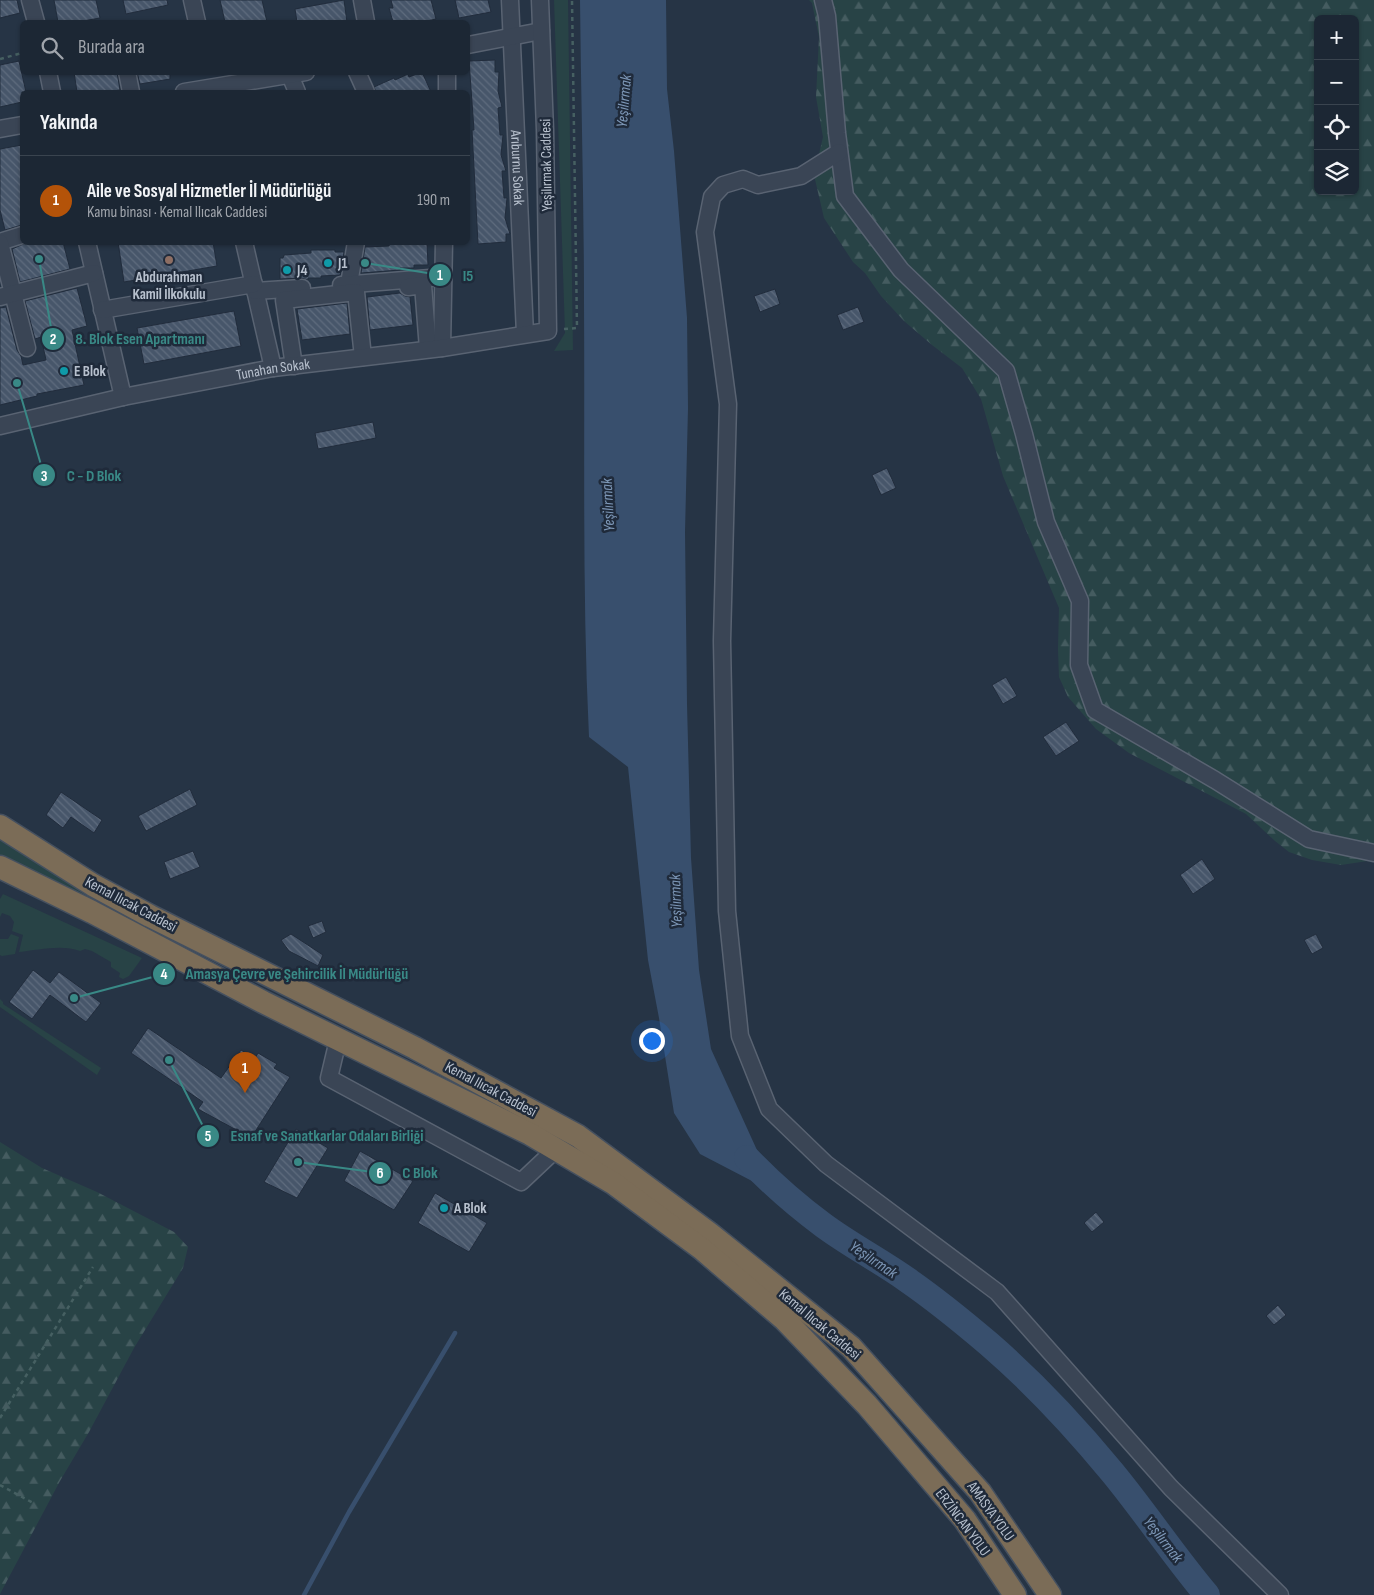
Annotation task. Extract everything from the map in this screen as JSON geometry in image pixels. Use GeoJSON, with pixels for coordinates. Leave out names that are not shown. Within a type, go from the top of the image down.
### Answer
{"type":"FeatureCollection","features":[{"type":"Feature","properties":{"kind":"highway","name":"Kemal Ilıcak Caddesi"},"geometry":{"type":"LineString","coordinates":[[0,826],[93,885],[150,916],[415,1048],[578,1136],[709,1232],[851,1347],[927,1432]]}},
{"type":"Feature","properties":{"kind":"highway","name":"Kemal Ilıcak Caddesi"},"geometry":{"type":"LineString","coordinates":[[0,867],[92,912],[338,1040],[530,1134],[613,1183],[702,1249],[785,1320],[867,1405],[906,1451]]}},
{"type":"Feature","properties":{"kind":"highway","name":"AMASYA YOLU"},"geometry":{"type":"LineString","coordinates":[[927,1432],[980,1492],[1050,1595]]}},
{"type":"Feature","properties":{"kind":"highway","name":"ERZİNCAN YOLU"},"geometry":{"type":"LineString","coordinates":[[906,1451],[965,1520],[1015,1595]]}},
{"type":"Feature","properties":{"kind":"street"},"geometry":{"type":"LineString","coordinates":[[30,0],[35,20]]}},
{"type":"Feature","properties":{"kind":"street"},"geometry":{"type":"LineString","coordinates":[[192,0],[197,20]]}},
{"type":"Feature","properties":{"kind":"street"},"geometry":{"type":"LineString","coordinates":[[362,0],[366,20]]}},
{"type":"Feature","properties":{"kind":"street","name":"Arıburnu Sokak"},"geometry":{"type":"LineString","coordinates":[[510,0],[525,334]]}},
{"type":"Feature","properties":{"kind":"street","name":"Yeşilırmak Caddesi"},"geometry":{"type":"LineString","coordinates":[[540,0],[546,130],[548,330]]}},
{"type":"Feature","properties":{"kind":"street"},"geometry":{"type":"LineString","coordinates":[[823,0],[827,16],[839,152],[845,196],[901,270],[1006,371],[1046,522],[1080,601],[1079,665],[1095,710],[1215,780],[1309,839],[1374,853]]}},
{"type":"Feature","properties":{"kind":"street"},"geometry":{"type":"LineString","coordinates":[[470,45],[541,31]]}},
{"type":"Feature","properties":{"kind":"street"},"geometry":{"type":"LineString","coordinates":[[49,75],[52,90]]}},
{"type":"Feature","properties":{"kind":"street"},"geometry":{"type":"LineString","coordinates":[[128,75],[131,90]]}},
{"type":"Feature","properties":{"kind":"street"},"geometry":{"type":"LineString","coordinates":[[190,90],[210,84],[290,75],[296,90]]}},
{"type":"Feature","properties":{"kind":"street"},"geometry":{"type":"LineString","coordinates":[[358,75],[365,90]]}},
{"type":"Feature","properties":{"kind":"street"},"geometry":{"type":"LineString","coordinates":[[447,75],[447,90]]}},
{"type":"Feature","properties":{"kind":"street"},"geometry":{"type":"LineString","coordinates":[[0,129],[20,125]]}},
{"type":"Feature","properties":{"kind":"street"},"geometry":{"type":"LineString","coordinates":[[839,152],[801,176],[758,185],[743,179],[723,184],[712,196],[705,232],[728,404],[722,641],[727,911],[740,1036],[769,1109],[826,1164],[997,1292],[1171,1488],[1280,1595]]}},
{"type":"Feature","properties":{"kind":"street"},"geometry":{"type":"LineString","coordinates":[[20,236],[0,242],[6,295],[27,348]]}},
{"type":"Feature","properties":{"kind":"street"},"geometry":{"type":"LineString","coordinates":[[88,245],[123,397]]}},
{"type":"Feature","properties":{"kind":"street"},"geometry":{"type":"LineString","coordinates":[[245,245],[272,368]]}},
{"type":"Feature","properties":{"kind":"street"},"geometry":{"type":"LineString","coordinates":[[356,245],[352,288],[363,357]]}},
{"type":"Feature","properties":{"kind":"street"},"geometry":{"type":"LineString","coordinates":[[435,349],[443,278],[444,245]]}},
{"type":"Feature","properties":{"kind":"street"},"geometry":{"type":"LineString","coordinates":[[6,295],[94,273]]}},
{"type":"Feature","properties":{"kind":"street"},"geometry":{"type":"LineString","coordinates":[[294,366],[284,300],[352,288],[443,278]]}},
{"type":"Feature","properties":{"kind":"street"},"geometry":{"type":"LineString","coordinates":[[102,310],[254,288],[352,288],[423,285],[435,349]]}},
{"type":"Feature","properties":{"kind":"street","name":"Tunahan Sokak"},"geometry":{"type":"LineString","coordinates":[[0,426],[123,397],[272,368],[435,349],[548,330]]}},
{"type":"Feature","properties":{"kind":"street"},"geometry":{"type":"LineString","coordinates":[[338,1040],[328,1078],[521,1182],[556,1149]]}},
{"type":"Feature","properties":{"kind":"path"},"geometry":{"type":"LineString","coordinates":[[548,330],[577,328],[572,0]]}},
{"type":"Feature","properties":{"kind":"path"},"geometry":{"type":"LineString","coordinates":[[0,59],[20,54]]}},
{"type":"Feature","properties":{"kind":"path"},"geometry":{"type":"LineString","coordinates":[[0,1418],[93,1267]]}},
{"type":"Feature","properties":{"kind":"path"},"geometry":{"type":"LineString","coordinates":[[0,1485],[35,1504]]}},
{"type":"Feature","properties":{"kind":"green space"},"geometry":{"type":"Polygon","coordinates":[[[554,0],[568,0],[573,350],[554,351],[565,333],[554,0]]]}},
{"type":"Feature","properties":{"kind":"green space"},"geometry":{"type":"Polygon","coordinates":[[[809,0],[1374,0],[1374,860],[1341,865],[1312,860],[1289,852],[1246,814],[1129,753],[1096,729],[1068,697],[1059,677],[1059,608],[1003,476],[981,399],[962,368],[904,321],[881,296],[865,273],[853,262],[824,218],[811,162],[819,154],[823,137],[816,97],[819,37],[812,3],[809,0]]]}},
{"type":"Feature","properties":{"kind":"green space"},"geometry":{"type":"Polygon","coordinates":[[[0,834],[152,929],[0,856],[0,834]]]}},
{"type":"Feature","properties":{"kind":"green space"},"geometry":{"type":"Polygon","coordinates":[[[3,894],[142,958],[129,976],[123,979],[119,977],[120,973],[111,967],[111,962],[85,949],[80,951],[58,948],[19,952],[23,935],[12,931],[14,922],[10,916],[2,913],[0,917],[0,899],[3,894]]]}},
{"type":"Feature","properties":{"kind":"green space"},"geometry":{"type":"Polygon","coordinates":[[[11,934],[19,937],[15,954],[2,956],[0,955],[0,939],[8,939],[11,934]]]}},
{"type":"Feature","properties":{"kind":"green space"},"geometry":{"type":"Polygon","coordinates":[[[0,999],[3,1004],[101,1068],[97,1075],[0,1007],[0,999]]]}},
{"type":"Feature","properties":{"kind":"green space"},"geometry":{"type":"Polygon","coordinates":[[[0,1142],[42,1168],[97,1192],[174,1232],[188,1247],[183,1268],[134,1348],[0,1594],[0,1142]]]}},
{"type":"Feature","properties":{"kind":"water"},"geometry":{"type":"Polygon","coordinates":[[[580,0],[666,0],[667,89],[674,151],[687,318],[688,408],[685,532],[687,704],[691,858],[699,970],[711,1049],[777,1194],[700,1154],[674,1113],[648,960],[628,767],[589,737],[585,574],[584,265],[580,0]]]}},
{"type":"Feature","properties":{"kind":"building"},"geometry":{"type":"Polygon","coordinates":[[[0,0],[17,0],[20,13],[0,18],[0,0]]]}},
{"type":"Feature","properties":{"kind":"building"},"geometry":{"type":"Polygon","coordinates":[[[54,0],[96,0],[100,18],[58,20],[54,0]]]}},
{"type":"Feature","properties":{"kind":"building"},"geometry":{"type":"Polygon","coordinates":[[[123,0],[167,0],[168,5],[126,14],[123,0]]]}},
{"type":"Feature","properties":{"kind":"building"},"geometry":{"type":"Polygon","coordinates":[[[220,0],[262,0],[267,20],[225,20],[220,0]]]}},
{"type":"Feature","properties":{"kind":"building"},"geometry":{"type":"Polygon","coordinates":[[[344,0],[347,20],[297,20],[295,9],[344,0]]]}},
{"type":"Feature","properties":{"kind":"building"},"geometry":{"type":"Polygon","coordinates":[[[391,0],[431,0],[436,19],[392,20],[389,8],[393,8],[391,0]]]}},
{"type":"Feature","properties":{"kind":"building"},"geometry":{"type":"Polygon","coordinates":[[[455,0],[488,0],[491,12],[459,18],[455,0]]]}},
{"type":"Feature","properties":{"kind":"building"},"geometry":{"type":"Polygon","coordinates":[[[495,60],[495,72],[499,72],[498,91],[502,107],[498,108],[500,135],[503,135],[501,155],[506,171],[502,171],[504,198],[507,198],[505,218],[510,234],[506,234],[506,242],[478,244],[470,61],[495,60]]]}},
{"type":"Feature","properties":{"kind":"building"},"geometry":{"type":"Polygon","coordinates":[[[19,61],[20,75],[22,75],[26,90],[20,90],[20,102],[0,107],[0,65],[19,61]]]}},
{"type":"Feature","properties":{"kind":"building"},"geometry":{"type":"Polygon","coordinates":[[[74,75],[118,75],[120,90],[77,90],[74,75]]]}},
{"type":"Feature","properties":{"kind":"building"},"geometry":{"type":"Polygon","coordinates":[[[138,75],[170,75],[170,79],[140,84],[138,75]]]}},
{"type":"Feature","properties":{"kind":"building"},"geometry":{"type":"Polygon","coordinates":[[[406,75],[409,77],[423,75],[430,90],[375,90],[374,87],[394,78],[395,80],[406,75]]]}},
{"type":"Feature","properties":{"kind":"building"},"geometry":{"type":"Polygon","coordinates":[[[20,145],[20,226],[5,230],[0,210],[0,149],[20,145]]]}},
{"type":"Feature","properties":{"kind":"building"},"geometry":{"type":"Polygon","coordinates":[[[21,245],[64,245],[70,269],[20,282],[12,249],[21,245]]]}},
{"type":"Feature","properties":{"kind":"building"},"geometry":{"type":"Polygon","coordinates":[[[118,245],[214,245],[217,266],[124,282],[118,245]]]}},
{"type":"Feature","properties":{"kind":"building"},"geometry":{"type":"Polygon","coordinates":[[[427,245],[428,265],[414,265],[414,268],[361,273],[365,247],[427,245]]]}},
{"type":"Feature","properties":{"kind":"building"},"geometry":{"type":"Polygon","coordinates":[[[311,250],[344,252],[340,275],[308,278],[308,280],[301,278],[280,279],[280,258],[283,258],[284,255],[311,253],[311,250]]]}},
{"type":"Feature","properties":{"kind":"building"},"geometry":{"type":"Polygon","coordinates":[[[77,288],[87,326],[72,330],[84,385],[37,394],[37,396],[0,405],[0,308],[6,307],[17,350],[23,365],[46,360],[41,337],[35,339],[25,301],[77,288]]]}},
{"type":"Feature","properties":{"kind":"building"},"geometry":{"type":"Polygon","coordinates":[[[775,289],[780,304],[760,312],[754,296],[775,289]]]}},
{"type":"Feature","properties":{"kind":"building"},"geometry":{"type":"Polygon","coordinates":[[[400,293],[410,297],[413,325],[370,330],[367,297],[400,293]]]}},
{"type":"Feature","properties":{"kind":"building"},"geometry":{"type":"Polygon","coordinates":[[[347,303],[350,334],[302,340],[297,309],[347,303]]]}},
{"type":"Feature","properties":{"kind":"building"},"geometry":{"type":"Polygon","coordinates":[[[858,307],[864,322],[843,330],[837,315],[858,307]]]}},
{"type":"Feature","properties":{"kind":"building"},"geometry":{"type":"Polygon","coordinates":[[[234,311],[241,346],[144,364],[137,328],[234,311]]]}},
{"type":"Feature","properties":{"kind":"building"},"geometry":{"type":"Polygon","coordinates":[[[373,422],[376,438],[318,449],[315,433],[373,422]]]}},
{"type":"Feature","properties":{"kind":"building"},"geometry":{"type":"Polygon","coordinates":[[[887,468],[896,488],[881,495],[872,475],[887,468]]]}},
{"type":"Feature","properties":{"kind":"building"},"geometry":{"type":"Polygon","coordinates":[[[1006,677],[1017,696],[1003,704],[992,685],[1006,677]]]}},
{"type":"Feature","properties":{"kind":"building"},"geometry":{"type":"Polygon","coordinates":[[[1066,722],[1079,741],[1056,756],[1043,737],[1066,722]]]}},
{"type":"Feature","properties":{"kind":"building"},"geometry":{"type":"Polygon","coordinates":[[[190,789],[197,805],[146,831],[138,816],[190,789]]]}},
{"type":"Feature","properties":{"kind":"building"},"geometry":{"type":"Polygon","coordinates":[[[61,792],[102,820],[94,833],[71,817],[63,828],[46,815],[61,792]]]}},
{"type":"Feature","properties":{"kind":"building"},"geometry":{"type":"Polygon","coordinates":[[[193,851],[200,867],[170,879],[164,862],[193,851]]]}},
{"type":"Feature","properties":{"kind":"building"},"geometry":{"type":"Polygon","coordinates":[[[1202,859],[1215,879],[1193,894],[1180,875],[1202,859]]]}},
{"type":"Feature","properties":{"kind":"building"},"geometry":{"type":"Polygon","coordinates":[[[322,921],[326,932],[313,938],[308,926],[322,921]]]}},
{"type":"Feature","properties":{"kind":"building"},"geometry":{"type":"Polygon","coordinates":[[[291,934],[323,955],[318,966],[289,951],[281,940],[291,934]]]}},
{"type":"Feature","properties":{"kind":"building"},"geometry":{"type":"Polygon","coordinates":[[[1316,934],[1323,948],[1312,954],[1304,940],[1316,934]]]}},
{"type":"Feature","properties":{"kind":"building"},"geometry":{"type":"Polygon","coordinates":[[[33,970],[50,983],[59,972],[101,1003],[86,1022],[50,995],[32,1019],[9,1002],[33,970]]]}},
{"type":"Feature","properties":{"kind":"building"},"geometry":{"type":"Polygon","coordinates":[[[148,1028],[221,1078],[241,1050],[255,1058],[258,1053],[277,1064],[274,1068],[290,1077],[251,1138],[198,1109],[203,1102],[131,1053],[148,1028]]]}},
{"type":"Feature","properties":{"kind":"building"},"geometry":{"type":"Polygon","coordinates":[[[296,1129],[328,1148],[297,1198],[264,1182],[296,1129]]]}},
{"type":"Feature","properties":{"kind":"building"},"geometry":{"type":"Polygon","coordinates":[[[360,1151],[413,1181],[394,1210],[344,1181],[360,1151]]]}},
{"type":"Feature","properties":{"kind":"building","name":"A Blok"},"geometry":{"type":"Polygon","coordinates":[[[435,1193],[487,1223],[469,1252],[418,1223],[435,1193]]]}},
{"type":"Feature","properties":{"kind":"building"},"geometry":{"type":"Polygon","coordinates":[[[1096,1212],[1104,1222],[1092,1232],[1084,1223],[1096,1212]]]}},
{"type":"Feature","properties":{"kind":"building"},"geometry":{"type":"Polygon","coordinates":[[[1278,1305],[1286,1315],[1274,1325],[1266,1316],[1278,1305]]]}},
{"type":"Feature","properties":{"kind":"waterway","name":"Yeşilırmak"},"geometry":{"type":"LineString","coordinates":[[747,1158],[813,1217],[927,1294],[979,1335],[1022,1374],[1098,1455],[1207,1595]]}},
{"type":"Feature","properties":{"kind":"waterway"},"geometry":{"type":"LineString","coordinates":[[304,1595],[349,1512],[455,1333]]}},
{"type":"Feature","properties":{"kind":"place","name":"8. Blok Esen Apartmanı"},"geometry":{"type":"Point","coordinates":[39,259]}},
{"type":"Feature","properties":{"kind":"place","name":"Abdurahman Kamil İlkokulu"},"geometry":{"type":"Point","coordinates":[169,260]}},
{"type":"Feature","properties":{"kind":"place","name":"J1"},"geometry":{"type":"Point","coordinates":[328,263]}},
{"type":"Feature","properties":{"kind":"place","name":"I5"},"geometry":{"type":"Point","coordinates":[365,263]}},
{"type":"Feature","properties":{"kind":"place","name":"J4"},"geometry":{"type":"Point","coordinates":[287,270]}},
{"type":"Feature","properties":{"kind":"place","name":"E Blok"},"geometry":{"type":"Point","coordinates":[64,371]}},
{"type":"Feature","properties":{"kind":"place","name":"C - D Blok"},"geometry":{"type":"Point","coordinates":[17,383]}},
{"type":"Feature","properties":{"kind":"place","name":"Amasya Çevre ve Şehircilik İl Müdürlüğü"},"geometry":{"type":"Point","coordinates":[74,998]}},
{"type":"Feature","properties":{"kind":"place","name":"Esnaf ve Sanatkarlar Odaları Birliği"},"geometry":{"type":"Point","coordinates":[169,1060]}},
{"type":"Feature","properties":{"kind":"place","name":"Aile ve Sosyal Hizmetler İl Müdürlüğü"},"geometry":{"type":"Point","coordinates":[245,1093]}},
{"type":"Feature","properties":{"kind":"place","name":"C Blok"},"geometry":{"type":"Point","coordinates":[298,1162]}},
{"type":"Feature","properties":{"kind":"place","name":"A Blok"},"geometry":{"type":"Point","coordinates":[444,1208]}}]}
